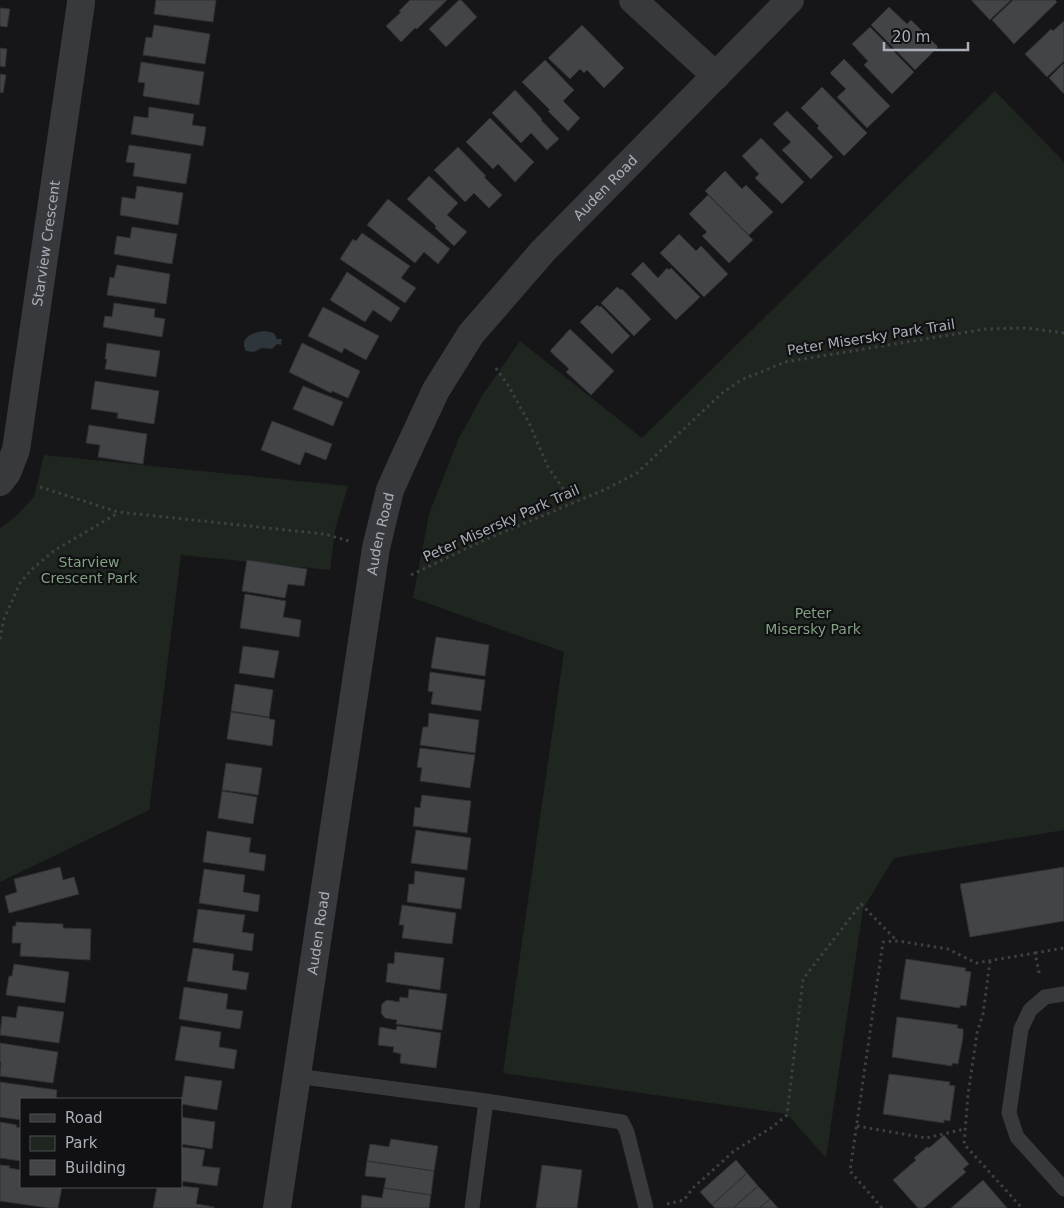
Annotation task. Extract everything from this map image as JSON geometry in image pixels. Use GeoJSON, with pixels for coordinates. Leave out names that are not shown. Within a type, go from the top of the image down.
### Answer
{"type":"FeatureCollection","features":[{"type":"Feature","properties":{"kind":"street","name":"Starview Crescent"},"geometry":{"type":"LineString","coordinates":[[0,482],[7,473],[16,450],[81,0]]}},
{"type":"Feature","properties":{"kind":"street"},"geometry":{"type":"LineString","coordinates":[[633,0],[716,76]]}},
{"type":"Feature","properties":{"kind":"street","name":"Auden Road"},"geometry":{"type":"LineString","coordinates":[[277,1208],[376,548],[390,490],[436,390],[471,334],[543,251],[790,0]]}},
{"type":"Feature","properties":{"kind":"lane"},"geometry":{"type":"LineString","coordinates":[[1064,994],[1045,998],[1030,1010],[1021,1029],[1009,1113],[1017,1137],[1064,1189]]}},
{"type":"Feature","properties":{"kind":"lane"},"geometry":{"type":"LineString","coordinates":[[296,1076],[486,1101],[622,1122],[653,1207]]}},
{"type":"Feature","properties":{"kind":"lane"},"geometry":{"type":"LineString","coordinates":[[472,1208],[486,1101]]}},
{"type":"Feature","properties":{"kind":"path","name":"Peter Misersky Park Trail"},"geometry":{"type":"LineString","coordinates":[[412,575],[480,542],[604,490],[637,473],[721,394],[741,380],[784,362],[986,329],[1027,328],[1064,333]]}},
{"type":"Feature","properties":{"kind":"path"},"geometry":{"type":"LineString","coordinates":[[496,368],[508,385],[529,423],[548,467],[573,503]]}},
{"type":"Feature","properties":{"kind":"path"},"geometry":{"type":"LineString","coordinates":[[40,487],[118,512],[324,534],[340,539]]}},
{"type":"Feature","properties":{"kind":"path"},"geometry":{"type":"LineString","coordinates":[[0,639],[4,620],[20,583],[32,569],[55,550],[118,512]]}},
{"type":"Feature","properties":{"kind":"path"},"geometry":{"type":"LineString","coordinates":[[653,1207],[684,1200],[693,1188],[734,1151],[771,1128],[786,1115],[803,979],[860,904],[898,941]]}},
{"type":"Feature","properties":{"kind":"path"},"geometry":{"type":"LineString","coordinates":[[882,1208],[850,1171],[883,942],[898,941],[948,949],[976,963],[1064,948]]}},
{"type":"Feature","properties":{"kind":"path"},"geometry":{"type":"LineString","coordinates":[[1035,953],[1045,998]]}},
{"type":"Feature","properties":{"kind":"path"},"geometry":{"type":"LineString","coordinates":[[990,961],[983,1014],[977,1033],[968,1095],[964,1144],[1022,1208]]}},
{"type":"Feature","properties":{"kind":"path"},"geometry":{"type":"LineString","coordinates":[[857,1126],[926,1138],[966,1129]]}},
{"type":"Feature","properties":{"kind":"green space","name":"Peter Misersky Park"},"geometry":{"type":"Polygon","coordinates":[[[995,91],[1064,162],[1064,830],[894,858],[863,909],[826,1158],[787,1114],[503,1073],[564,652],[413,598],[429,514],[458,440],[482,396],[520,341],[642,438],[995,91]]]}},
{"type":"Feature","properties":{"kind":"green space","name":"Starview Crescent Park"},"geometry":{"type":"Polygon","coordinates":[[[44,455],[348,486],[335,530],[330,570],[181,555],[149,810],[0,882],[0,528],[15,517],[34,497],[44,455]]]}},
{"type":"Feature","properties":{"kind":"shaded area"},"geometry":{"type":"Polygon","coordinates":[[[265,331],[274,333],[277,339],[282,339],[281,345],[277,344],[272,349],[262,348],[254,352],[246,351],[244,342],[248,336],[265,331]]]}},
{"type":"Feature","properties":{"kind":"building"},"geometry":{"type":"Polygon","coordinates":[[[156,0],[216,0],[213,22],[154,14],[156,0]]]}},
{"type":"Feature","properties":{"kind":"building"},"geometry":{"type":"Polygon","coordinates":[[[410,0],[447,0],[401,42],[386,26],[401,12],[399,11],[410,0]]]}},
{"type":"Feature","properties":{"kind":"building"},"geometry":{"type":"Polygon","coordinates":[[[459,0],[477,17],[446,47],[429,29],[459,0]]]}},
{"type":"Feature","properties":{"kind":"building"},"geometry":{"type":"Polygon","coordinates":[[[971,0],[1011,0],[990,20],[971,0]]]}},
{"type":"Feature","properties":{"kind":"building"},"geometry":{"type":"Polygon","coordinates":[[[1013,0],[1055,0],[1057,2],[1014,44],[992,20],[1013,0]]]}},
{"type":"Feature","properties":{"kind":"building"},"geometry":{"type":"Polygon","coordinates":[[[889,7],[907,24],[911,20],[938,47],[915,70],[871,25],[889,7]]]}},
{"type":"Feature","properties":{"kind":"building"},"geometry":{"type":"Polygon","coordinates":[[[0,8],[10,9],[7,27],[0,26],[0,8]]]}},
{"type":"Feature","properties":{"kind":"building"},"geometry":{"type":"Polygon","coordinates":[[[1064,21],[1064,61],[1047,77],[1025,54],[1051,29],[1053,31],[1064,21]]]}},
{"type":"Feature","properties":{"kind":"building"},"geometry":{"type":"Polygon","coordinates":[[[154,25],[210,34],[205,64],[143,55],[146,37],[152,38],[154,25]]]}},
{"type":"Feature","properties":{"kind":"building"},"geometry":{"type":"Polygon","coordinates":[[[582,25],[624,68],[604,88],[587,70],[584,73],[580,69],[570,79],[548,58],[582,25]]]}},
{"type":"Feature","properties":{"kind":"building"},"geometry":{"type":"Polygon","coordinates":[[[870,27],[914,72],[892,94],[864,65],[868,61],[852,44],[870,27]]]}},
{"type":"Feature","properties":{"kind":"building"},"geometry":{"type":"Polygon","coordinates":[[[0,48],[7,49],[5,67],[0,66],[0,48]]]}},
{"type":"Feature","properties":{"kind":"building"},"geometry":{"type":"Polygon","coordinates":[[[844,59],[890,106],[867,128],[837,97],[846,89],[830,73],[844,59]]]}},
{"type":"Feature","properties":{"kind":"building"},"geometry":{"type":"Polygon","coordinates":[[[545,60],[574,90],[563,101],[580,118],[568,131],[522,82],[545,60]]]}},
{"type":"Feature","properties":{"kind":"building"},"geometry":{"type":"Polygon","coordinates":[[[141,62],[204,72],[199,105],[143,96],[145,83],[138,82],[141,62]]]}},
{"type":"Feature","properties":{"kind":"building"},"geometry":{"type":"Polygon","coordinates":[[[1064,63],[1064,94],[1049,78],[1064,63]]]}},
{"type":"Feature","properties":{"kind":"building"},"geometry":{"type":"Polygon","coordinates":[[[0,74],[6,75],[3,93],[0,92],[0,74]]]}},
{"type":"Feature","properties":{"kind":"building"},"geometry":{"type":"Polygon","coordinates":[[[822,87],[867,133],[844,156],[801,108],[822,87]]]}},
{"type":"Feature","properties":{"kind":"building"},"geometry":{"type":"Polygon","coordinates":[[[515,90],[559,139],[547,150],[531,133],[521,143],[492,113],[515,90]]]}},
{"type":"Feature","properties":{"kind":"building"},"geometry":{"type":"Polygon","coordinates":[[[149,107],[194,114],[192,125],[206,127],[203,146],[131,134],[134,116],[148,118],[149,107]]]}},
{"type":"Feature","properties":{"kind":"building"},"geometry":{"type":"Polygon","coordinates":[[[787,111],[833,157],[811,179],[782,150],[791,142],[773,124],[787,111]]]}},
{"type":"Feature","properties":{"kind":"building"},"geometry":{"type":"Polygon","coordinates":[[[490,118],[534,162],[515,182],[498,164],[493,169],[466,142],[490,118]]]}},
{"type":"Feature","properties":{"kind":"building"},"geometry":{"type":"Polygon","coordinates":[[[761,138],[804,182],[782,204],[755,178],[759,174],[742,156],[761,138]]]}},
{"type":"Feature","properties":{"kind":"building"},"geometry":{"type":"Polygon","coordinates":[[[129,145],[191,154],[186,184],[133,176],[135,163],[126,162],[129,145]]]}},
{"type":"Feature","properties":{"kind":"building"},"geometry":{"type":"Polygon","coordinates":[[[458,147],[502,195],[489,208],[474,193],[465,202],[434,170],[458,147]]]}},
{"type":"Feature","properties":{"kind":"building"},"geometry":{"type":"Polygon","coordinates":[[[725,171],[742,189],[746,185],[773,212],[749,235],[705,191],[725,171]]]}},
{"type":"Feature","properties":{"kind":"building"},"geometry":{"type":"Polygon","coordinates":[[[429,176],[458,203],[447,215],[467,232],[454,246],[407,199],[429,176]]]}},
{"type":"Feature","properties":{"kind":"building"},"geometry":{"type":"Polygon","coordinates":[[[137,186],[183,193],[178,225],[120,215],[122,197],[135,199],[137,186]]]}},
{"type":"Feature","properties":{"kind":"building"},"geometry":{"type":"Polygon","coordinates":[[[708,195],[753,240],[729,263],[702,236],[707,232],[689,214],[708,195]]]}},
{"type":"Feature","properties":{"kind":"building"},"geometry":{"type":"Polygon","coordinates":[[[388,199],[450,249],[438,264],[424,252],[415,263],[367,225],[388,199]]]}},
{"type":"Feature","properties":{"kind":"building"},"geometry":{"type":"Polygon","coordinates":[[[132,227],[177,234],[172,264],[114,254],[117,236],[130,238],[132,227]]]}},
{"type":"Feature","properties":{"kind":"building"},"geometry":{"type":"Polygon","coordinates":[[[362,233],[410,266],[401,278],[416,288],[405,303],[340,259],[353,239],[356,241],[362,233]]]}},
{"type":"Feature","properties":{"kind":"building"},"geometry":{"type":"Polygon","coordinates":[[[679,234],[696,251],[701,246],[728,274],[704,297],[660,253],[679,234]]]}},
{"type":"Feature","properties":{"kind":"building"},"geometry":{"type":"Polygon","coordinates":[[[643,262],[658,278],[667,268],[669,270],[671,268],[700,297],[676,320],[631,274],[643,262]]]}},
{"type":"Feature","properties":{"kind":"building"},"geometry":{"type":"Polygon","coordinates":[[[117,265],[170,274],[166,304],[107,295],[110,277],[114,278],[117,265]]]}},
{"type":"Feature","properties":{"kind":"building"},"geometry":{"type":"Polygon","coordinates":[[[347,272],[400,308],[391,322],[373,310],[365,322],[330,300],[347,272]]]}},
{"type":"Feature","properties":{"kind":"building"},"geometry":{"type":"Polygon","coordinates":[[[617,287],[622,289],[651,319],[634,336],[601,303],[617,287]]]}},
{"type":"Feature","properties":{"kind":"building"},"geometry":{"type":"Polygon","coordinates":[[[114,303],[155,309],[154,317],[165,319],[162,337],[103,327],[105,316],[112,317],[114,303]]]}},
{"type":"Feature","properties":{"kind":"building"},"geometry":{"type":"Polygon","coordinates":[[[597,305],[601,306],[630,336],[612,354],[580,322],[597,305]]]}},
{"type":"Feature","properties":{"kind":"building"},"geometry":{"type":"Polygon","coordinates":[[[323,307],[379,336],[366,360],[344,348],[342,353],[308,336],[323,307]]]}},
{"type":"Feature","properties":{"kind":"building"},"geometry":{"type":"Polygon","coordinates":[[[570,329],[614,371],[591,395],[566,372],[569,369],[550,351],[570,329]]]}},
{"type":"Feature","properties":{"kind":"building"},"geometry":{"type":"Polygon","coordinates":[[[107,343],[160,351],[156,377],[105,369],[107,343]]]}},
{"type":"Feature","properties":{"kind":"building"},"geometry":{"type":"Polygon","coordinates":[[[302,343],[360,371],[348,398],[332,391],[331,393],[289,372],[302,343]]]}},
{"type":"Feature","properties":{"kind":"building"},"geometry":{"type":"Polygon","coordinates":[[[95,381],[159,391],[154,424],[117,418],[118,413],[91,409],[95,381]]]}},
{"type":"Feature","properties":{"kind":"building"},"geometry":{"type":"Polygon","coordinates":[[[303,386],[343,402],[333,426],[293,409],[303,386]]]}},
{"type":"Feature","properties":{"kind":"building"},"geometry":{"type":"Polygon","coordinates":[[[272,421],[332,444],[326,460],[305,452],[300,465],[261,450],[272,421]]]}},
{"type":"Feature","properties":{"kind":"building"},"geometry":{"type":"Polygon","coordinates":[[[89,425],[147,434],[143,464],[98,457],[100,445],[86,443],[89,425]]]}},
{"type":"Feature","properties":{"kind":"building"},"geometry":{"type":"Polygon","coordinates":[[[247,560],[307,569],[304,586],[288,584],[285,598],[242,591],[247,560]]]}},
{"type":"Feature","properties":{"kind":"building"},"geometry":{"type":"Polygon","coordinates":[[[245,594],[286,601],[283,617],[301,620],[299,637],[240,628],[245,594]]]}},
{"type":"Feature","properties":{"kind":"building"},"geometry":{"type":"Polygon","coordinates":[[[436,637],[489,645],[485,676],[431,668],[436,637]]]}},
{"type":"Feature","properties":{"kind":"building"},"geometry":{"type":"Polygon","coordinates":[[[243,646],[279,651],[274,678],[239,673],[243,646]]]}},
{"type":"Feature","properties":{"kind":"building"},"geometry":{"type":"Polygon","coordinates":[[[430,672],[485,680],[481,711],[431,704],[433,692],[428,691],[430,672]]]}},
{"type":"Feature","properties":{"kind":"building"},"geometry":{"type":"Polygon","coordinates":[[[235,684],[273,690],[269,717],[231,711],[235,684]]]}},
{"type":"Feature","properties":{"kind":"building"},"geometry":{"type":"Polygon","coordinates":[[[231,712],[275,720],[272,746],[227,739],[231,712]]]}},
{"type":"Feature","properties":{"kind":"building"},"geometry":{"type":"Polygon","coordinates":[[[429,713],[479,720],[475,753],[420,745],[423,727],[428,727],[429,713]]]}},
{"type":"Feature","properties":{"kind":"building"},"geometry":{"type":"Polygon","coordinates":[[[420,748],[475,755],[470,788],[420,781],[422,768],[417,767],[420,748]]]}},
{"type":"Feature","properties":{"kind":"building"},"geometry":{"type":"Polygon","coordinates":[[[226,763],[262,768],[258,795],[222,790],[226,763]]]}},
{"type":"Feature","properties":{"kind":"building"},"geometry":{"type":"Polygon","coordinates":[[[222,791],[257,797],[253,824],[218,818],[222,791]]]}},
{"type":"Feature","properties":{"kind":"building"},"geometry":{"type":"Polygon","coordinates":[[[422,795],[471,801],[467,833],[413,826],[415,807],[420,808],[422,795]]]}},
{"type":"Feature","properties":{"kind":"building"},"geometry":{"type":"Polygon","coordinates":[[[416,830],[471,838],[467,870],[411,863],[416,830]]]}},
{"type":"Feature","properties":{"kind":"building"},"geometry":{"type":"Polygon","coordinates":[[[207,831],[251,838],[249,852],[266,855],[264,871],[203,862],[207,831]]]}},
{"type":"Feature","properties":{"kind":"building"},"geometry":{"type":"Polygon","coordinates":[[[60,867],[63,880],[74,877],[79,894],[9,913],[5,896],[17,892],[14,879],[60,867]]]}},
{"type":"Feature","properties":{"kind":"building"},"geometry":{"type":"Polygon","coordinates":[[[1064,867],[1064,921],[970,937],[960,884],[1064,867]]]}},
{"type":"Feature","properties":{"kind":"building"},"geometry":{"type":"Polygon","coordinates":[[[204,869],[245,875],[243,892],[260,895],[258,912],[199,903],[204,869]]]}},
{"type":"Feature","properties":{"kind":"building"},"geometry":{"type":"Polygon","coordinates":[[[415,871],[465,878],[461,909],[407,902],[409,884],[414,884],[415,871]]]}},
{"type":"Feature","properties":{"kind":"building"},"geometry":{"type":"Polygon","coordinates":[[[402,905],[456,913],[452,944],[402,938],[404,925],[399,925],[402,905]]]}},
{"type":"Feature","properties":{"kind":"building"},"geometry":{"type":"Polygon","coordinates":[[[198,909],[245,915],[242,932],[254,934],[252,951],[193,942],[198,909]]]}},
{"type":"Feature","properties":{"kind":"building"},"geometry":{"type":"Polygon","coordinates":[[[16,922],[63,924],[63,928],[91,929],[90,960],[20,956],[21,943],[12,943],[13,926],[16,926],[16,922]]]}},
{"type":"Feature","properties":{"kind":"building"},"geometry":{"type":"Polygon","coordinates":[[[193,948],[234,954],[232,970],[249,973],[246,990],[187,981],[193,948]]]}},
{"type":"Feature","properties":{"kind":"building"},"geometry":{"type":"Polygon","coordinates":[[[395,952],[444,958],[440,990],[386,982],[388,963],[394,964],[395,952]]]}},
{"type":"Feature","properties":{"kind":"building"},"geometry":{"type":"Polygon","coordinates":[[[906,959],[966,968],[965,971],[971,972],[966,1006],[960,1005],[960,1008],[900,999],[906,959]]]}},
{"type":"Feature","properties":{"kind":"building"},"geometry":{"type":"Polygon","coordinates":[[[14,964],[69,972],[65,1003],[6,995],[9,976],[12,976],[14,964]]]}},
{"type":"Feature","properties":{"kind":"building"},"geometry":{"type":"Polygon","coordinates":[[[184,987],[228,994],[226,1009],[243,1011],[240,1029],[179,1019],[184,987]]]}},
{"type":"Feature","properties":{"kind":"building"},"geometry":{"type":"Polygon","coordinates":[[[409,989],[447,994],[442,1030],[396,1024],[397,1020],[385,1018],[381,1013],[382,1004],[387,1000],[399,1002],[400,997],[408,998],[409,989]]]}},
{"type":"Feature","properties":{"kind":"building"},"geometry":{"type":"Polygon","coordinates":[[[18,1006],[64,1012],[59,1043],[0,1035],[2,1016],[16,1018],[18,1006]]]}},
{"type":"Feature","properties":{"kind":"building"},"geometry":{"type":"Polygon","coordinates":[[[897,1017],[958,1025],[957,1028],[963,1029],[963,1037],[958,1064],[952,1063],[952,1066],[892,1057],[897,1017]]]}},
{"type":"Feature","properties":{"kind":"building"},"geometry":{"type":"Polygon","coordinates":[[[181,1026],[221,1032],[219,1047],[237,1050],[234,1069],[175,1060],[181,1026]]]}},
{"type":"Feature","properties":{"kind":"building"},"geometry":{"type":"Polygon","coordinates":[[[397,1026],[441,1033],[436,1068],[400,1063],[401,1054],[393,1052],[394,1047],[378,1045],[380,1027],[396,1030],[397,1026]]]}},
{"type":"Feature","properties":{"kind":"building"},"geometry":{"type":"Polygon","coordinates":[[[0,1043],[58,1052],[53,1083],[0,1076],[0,1043]]]}},
{"type":"Feature","properties":{"kind":"building"},"geometry":{"type":"Polygon","coordinates":[[[889,1074],[950,1082],[949,1085],[955,1086],[950,1121],[944,1120],[944,1123],[883,1114],[889,1074]]]}},
{"type":"Feature","properties":{"kind":"building"},"geometry":{"type":"Polygon","coordinates":[[[185,1076],[222,1081],[217,1110],[182,1104],[185,1076]]]}},
{"type":"Feature","properties":{"kind":"building"},"geometry":{"type":"Polygon","coordinates":[[[0,1082],[57,1090],[56,1098],[20,1098],[20,1120],[0,1117],[0,1082]]]}},
{"type":"Feature","properties":{"kind":"building"},"geometry":{"type":"Polygon","coordinates":[[[182,1117],[215,1122],[212,1149],[182,1144],[182,1117]]]}},
{"type":"Feature","properties":{"kind":"building"},"geometry":{"type":"Polygon","coordinates":[[[0,1122],[17,1125],[16,1127],[20,1128],[20,1161],[0,1158],[0,1122]]]}},
{"type":"Feature","properties":{"kind":"building"},"geometry":{"type":"Polygon","coordinates":[[[944,1135],[969,1164],[963,1169],[966,1172],[924,1208],[918,1208],[893,1180],[916,1160],[914,1158],[944,1135]]]}},
{"type":"Feature","properties":{"kind":"building"},"geometry":{"type":"Polygon","coordinates":[[[391,1139],[438,1146],[434,1171],[367,1161],[370,1144],[389,1147],[391,1139]]]}},
{"type":"Feature","properties":{"kind":"building"},"geometry":{"type":"Polygon","coordinates":[[[182,1147],[205,1150],[202,1166],[220,1168],[217,1186],[182,1181],[182,1147]]]}},
{"type":"Feature","properties":{"kind":"building"},"geometry":{"type":"Polygon","coordinates":[[[736,1160],[747,1173],[712,1205],[700,1192],[736,1160]]]}},
{"type":"Feature","properties":{"kind":"building"},"geometry":{"type":"Polygon","coordinates":[[[367,1161],[434,1171],[431,1195],[384,1188],[386,1178],[365,1176],[367,1161]]]}},
{"type":"Feature","properties":{"kind":"building"},"geometry":{"type":"Polygon","coordinates":[[[0,1165],[20,1170],[20,1188],[62,1188],[58,1208],[0,1201],[0,1165]]]}},
{"type":"Feature","properties":{"kind":"building"},"geometry":{"type":"Polygon","coordinates":[[[542,1165],[582,1170],[577,1208],[536,1208],[542,1165]]]}},
{"type":"Feature","properties":{"kind":"building"},"geometry":{"type":"Polygon","coordinates":[[[747,1173],[758,1186],[733,1208],[715,1208],[712,1205],[747,1173]]]}},
{"type":"Feature","properties":{"kind":"building"},"geometry":{"type":"Polygon","coordinates":[[[983,1180],[1007,1208],[951,1208],[983,1180]]]}},
{"type":"Feature","properties":{"kind":"building"},"geometry":{"type":"Polygon","coordinates":[[[182,1186],[199,1188],[196,1204],[214,1207],[214,1208],[153,1208],[157,1188],[182,1188],[182,1186]]]}},
{"type":"Feature","properties":{"kind":"building"},"geometry":{"type":"Polygon","coordinates":[[[758,1186],[770,1199],[759,1208],[733,1208],[758,1186]]]}},
{"type":"Feature","properties":{"kind":"building"},"geometry":{"type":"Polygon","coordinates":[[[384,1188],[431,1195],[429,1208],[361,1208],[362,1195],[382,1198],[384,1188]]]}},
{"type":"Feature","properties":{"kind":"building"},"geometry":{"type":"Polygon","coordinates":[[[770,1199],[778,1208],[759,1208],[770,1199]]]}}]}
